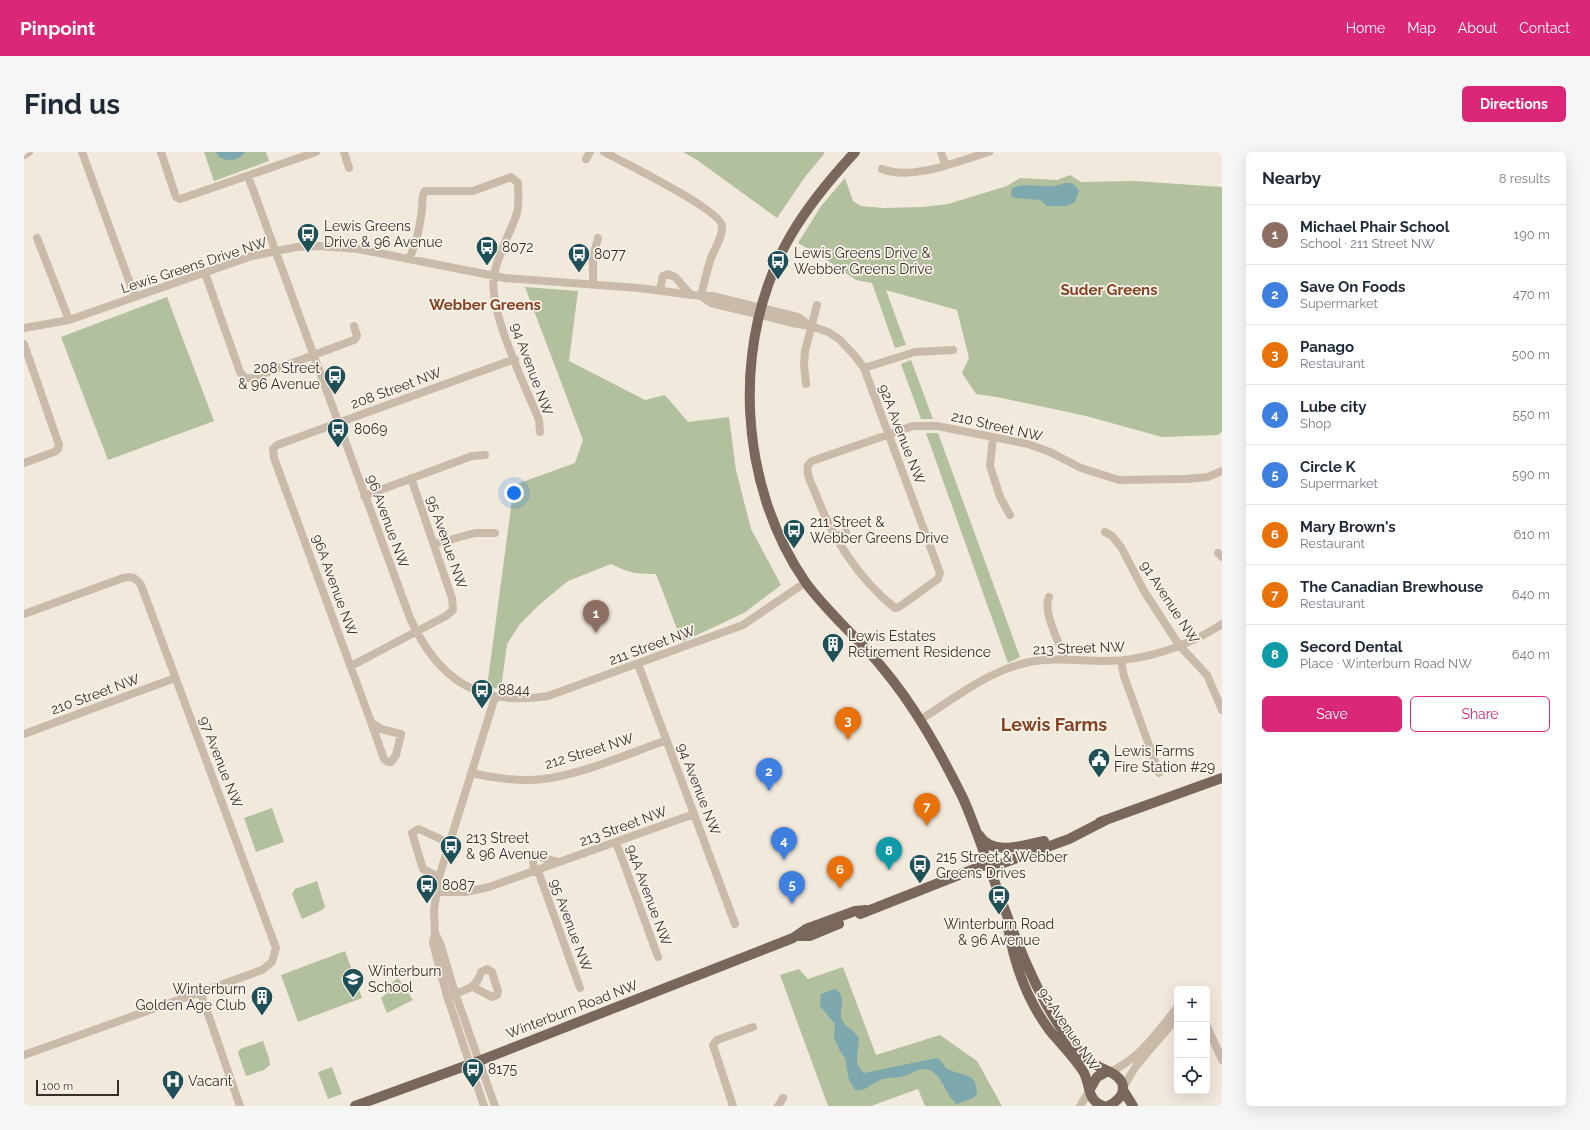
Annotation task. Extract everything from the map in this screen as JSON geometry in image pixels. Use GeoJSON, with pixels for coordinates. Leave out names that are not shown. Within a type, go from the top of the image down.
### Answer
{"type":"FeatureCollection","features":[{"type":"Feature","properties":{"kind":"main road","name":"92 Avenue NW"},"geometry":{"type":"LineString","coordinates":[[855,152],[820,191],[789,237],[769,284],[760,311],[751,368],[750,396],[756,461],[766,498],[777,530],[786,550],[806,582],[824,605],[880,664],[920,720],[944,760],[964,801],[1006,915],[1031,973],[1052,1015],[1082,1055],[1092,1064],[1118,1077],[1134,1106]]}},
{"type":"Feature","properties":{"kind":"main road","name":"Winterburn Road NW"},"geometry":{"type":"LineString","coordinates":[[355,1106],[474,1063],[799,936],[806,929],[855,911],[866,910],[988,864],[994,859],[1222,778]]}},
{"type":"Feature","properties":{"kind":"main road","name":"Winterburn Road NW"},"geometry":{"type":"LineString","coordinates":[[988,864],[998,864],[1069,839],[1106,820]]}},
{"type":"Feature","properties":{"kind":"main road"},"geometry":{"type":"LineString","coordinates":[[975,830],[986,844],[997,847],[1018,847],[1044,841]]}},
{"type":"Feature","properties":{"kind":"main road","name":"92 Avenue NW"},"geometry":{"type":"LineString","coordinates":[[1006,915],[1011,946],[1030,999],[1049,1029],[1084,1073],[1094,1101],[1102,1106]]}},
{"type":"Feature","properties":{"kind":"main road","name":"92 Avenue NW"},"geometry":{"type":"LineString","coordinates":[[1089,1090],[1097,1077],[1109,1072]]}},
{"type":"Feature","properties":{"kind":"main road"},"geometry":{"type":"LineString","coordinates":[[1108,1106],[1117,1100],[1124,1088]]}},
{"type":"Feature","properties":{"kind":"street"},"geometry":{"type":"LineString","coordinates":[[24,155],[29,152]]}},
{"type":"Feature","properties":{"kind":"street"},"geometry":{"type":"LineString","coordinates":[[82,152],[135,297]]}},
{"type":"Feature","properties":{"kind":"street"},"geometry":{"type":"LineString","coordinates":[[161,152],[176,197],[180,199],[316,152]]}},
{"type":"Feature","properties":{"kind":"street"},"geometry":{"type":"LineString","coordinates":[[344,152],[349,168]]}},
{"type":"Feature","properties":{"kind":"street"},"geometry":{"type":"LineString","coordinates":[[604,152],[678,192],[719,219],[722,226],[720,236],[711,259],[701,296]]}},
{"type":"Feature","properties":{"kind":"street"},"geometry":{"type":"LineString","coordinates":[[941,152],[945,164]]}},
{"type":"Feature","properties":{"kind":"street"},"geometry":{"type":"LineString","coordinates":[[882,169],[892,173],[904,174],[989,152]]}},
{"type":"Feature","properties":{"kind":"street","name":"96 Avenue NW"},"geometry":{"type":"LineString","coordinates":[[248,176],[364,496],[416,631],[423,645],[441,667],[464,684],[495,697]]}},
{"type":"Feature","properties":{"kind":"street","name":"94 Avenue NW"},"geometry":{"type":"LineString","coordinates":[[409,259],[416,245],[423,206],[422,196],[425,191],[473,191],[511,177],[518,183],[517,215],[500,255],[494,277],[496,306],[514,359],[539,420],[540,432]]}},
{"type":"Feature","properties":{"kind":"street"},"geometry":{"type":"LineString","coordinates":[[37,238],[69,320]]}},
{"type":"Feature","properties":{"kind":"street"},"geometry":{"type":"LineString","coordinates":[[593,284],[593,256],[598,238]]}},
{"type":"Feature","properties":{"kind":"street","name":"Lewis Greens Drive NW"},"geometry":{"type":"LineString","coordinates":[[24,328],[69,320],[252,256],[297,248],[330,246],[358,249],[494,277],[593,284],[713,296],[760,311]]}},
{"type":"Feature","properties":{"kind":"street"},"geometry":{"type":"LineString","coordinates":[[205,273],[240,372],[245,378],[252,378],[356,339],[357,336],[354,326]]}},
{"type":"Feature","properties":{"kind":"street"},"geometry":{"type":"LineString","coordinates":[[660,290],[663,276],[668,274],[675,277],[691,295]]}},
{"type":"Feature","properties":{"kind":"street"},"geometry":{"type":"LineString","coordinates":[[806,384],[804,365],[805,351],[816,305]]}},
{"type":"Feature","properties":{"kind":"street","name":"92A Avenue NW"},"geometry":{"type":"LineString","coordinates":[[760,311],[798,318],[811,326],[828,332],[839,339],[864,368],[940,573],[938,579],[899,607],[895,608],[887,602],[859,571],[836,537]]}},
{"type":"Feature","properties":{"kind":"street"},"geometry":{"type":"LineString","coordinates":[[24,344],[58,439],[58,450],[24,463]]}},
{"type":"Feature","properties":{"kind":"street"},"geometry":{"type":"LineString","coordinates":[[864,368],[915,352],[953,350]]}},
{"type":"Feature","properties":{"kind":"street","name":"208 Street NW"},"geometry":{"type":"LineString","coordinates":[[274,458],[273,450],[277,445],[514,359]]}},
{"type":"Feature","properties":{"kind":"street","name":"210 Street NW"},"geometry":{"type":"LineString","coordinates":[[836,537],[820,507],[808,474],[808,465],[812,461],[889,433],[913,426],[937,426],[1028,444],[1050,452],[1081,468],[1119,480],[1186,479],[1208,477],[1222,471]]}},
{"type":"Feature","properties":{"kind":"street"},"geometry":{"type":"LineString","coordinates":[[993,437],[990,466],[1000,497],[1010,515]]}},
{"type":"Feature","properties":{"kind":"street"},"geometry":{"type":"LineString","coordinates":[[364,496],[472,456],[485,455]]}},
{"type":"Feature","properties":{"kind":"street","name":"96A Avenue NW"},"geometry":{"type":"LineString","coordinates":[[274,458],[384,759],[391,762],[396,755],[401,734],[381,729],[371,722]]}},
{"type":"Feature","properties":{"kind":"street","name":"95 Avenue NW"},"geometry":{"type":"LineString","coordinates":[[411,478],[452,598],[453,610],[450,614],[416,631]]}},
{"type":"Feature","properties":{"kind":"street"},"geometry":{"type":"LineString","coordinates":[[836,537],[846,532]]}},
{"type":"Feature","properties":{"kind":"street","name":"91 Avenue NW"},"geometry":{"type":"LineString","coordinates":[[1105,532],[1112,536],[1121,547],[1144,592],[1179,645],[1206,675],[1222,710]]}},
{"type":"Feature","properties":{"kind":"street"},"geometry":{"type":"LineString","coordinates":[[434,544],[475,533],[496,533]]}},
{"type":"Feature","properties":{"kind":"street","name":"97 Avenue NW"},"geometry":{"type":"LineString","coordinates":[[24,614],[131,576],[141,585],[276,948],[272,962],[262,970],[200,991]]}},
{"type":"Feature","properties":{"kind":"street","name":"211 Street NW"},"geometry":{"type":"LineString","coordinates":[[495,697],[518,699],[548,696],[638,664],[742,625],[806,582]]}},
{"type":"Feature","properties":{"kind":"street"},"geometry":{"type":"LineString","coordinates":[[1049,597],[1046,605],[1048,615],[1065,659]]}},
{"type":"Feature","properties":{"kind":"street","name":"213 Street NW"},"geometry":{"type":"LineString","coordinates":[[920,720],[970,687],[996,673],[1029,662],[1065,659],[1121,661],[1148,655],[1196,639],[1222,624]]}},
{"type":"Feature","properties":{"kind":"street"},"geometry":{"type":"LineString","coordinates":[[350,666],[416,631]]}},
{"type":"Feature","properties":{"kind":"street"},"geometry":{"type":"LineString","coordinates":[[1121,661],[1124,676],[1159,773]]}},
{"type":"Feature","properties":{"kind":"street","name":"94 Avenue NW"},"geometry":{"type":"LineString","coordinates":[[638,664],[736,924]]}},
{"type":"Feature","properties":{"kind":"street","name":"210 Street NW"},"geometry":{"type":"LineString","coordinates":[[24,734],[175,678]]}},
{"type":"Feature","properties":{"kind":"street"},"geometry":{"type":"LineString","coordinates":[[495,697],[439,877],[434,910],[435,933],[433,943],[446,996],[474,1063],[495,1106]]}},
{"type":"Feature","properties":{"kind":"street","name":"212 Street NW"},"geometry":{"type":"LineString","coordinates":[[471,773],[514,780],[543,779],[572,773],[666,740]]}},
{"type":"Feature","properties":{"kind":"street","name":"213 Street NW"},"geometry":{"type":"LineString","coordinates":[[436,892],[478,890],[536,871],[694,814]]}},
{"type":"Feature","properties":{"kind":"street"},"geometry":{"type":"LineString","coordinates":[[439,877],[423,869],[412,833],[419,829],[449,843]]}},
{"type":"Feature","properties":{"kind":"street","name":"94A Avenue NW"},"geometry":{"type":"LineString","coordinates":[[616,842],[658,957]]}},
{"type":"Feature","properties":{"kind":"street"},"geometry":{"type":"LineString","coordinates":[[536,871],[533,859],[537,855],[549,860],[561,862]]}},
{"type":"Feature","properties":{"kind":"street","name":"95 Avenue NW"},"geometry":{"type":"LineString","coordinates":[[536,871],[580,988]]}},
{"type":"Feature","properties":{"kind":"street"},"geometry":{"type":"LineString","coordinates":[[435,933],[440,943],[455,993],[484,1106]]}},
{"type":"Feature","properties":{"kind":"street"},"geometry":{"type":"LineString","coordinates":[[446,996],[473,987]]}},
{"type":"Feature","properties":{"kind":"street"},"geometry":{"type":"LineString","coordinates":[[24,1055],[200,991],[240,1106]]}},
{"type":"Feature","properties":{"kind":"street"},"geometry":{"type":"LineString","coordinates":[[1109,1072],[1124,1066],[1137,1056],[1174,1012]]}},
{"type":"Feature","properties":{"kind":"street"},"geometry":{"type":"LineString","coordinates":[[1124,1088],[1136,1066],[1174,1022]]}},
{"type":"Feature","properties":{"kind":"street"},"geometry":{"type":"LineString","coordinates":[[733,1106],[713,1045],[714,1042],[753,1026]]}},
{"type":"Feature","properties":{"kind":"street"},"geometry":{"type":"LineString","coordinates":[[1210,1033],[1222,1060]]}},
{"type":"Feature","properties":{"kind":"street"},"geometry":{"type":"LineString","coordinates":[[1080,1106],[1089,1090]]}},
{"type":"Feature","properties":{"kind":"street"},"geometry":{"type":"LineString","coordinates":[[778,1106],[783,1098]]}},
{"type":"Feature","properties":{"kind":"green space"},"geometry":{"type":"Polygon","coordinates":[[[204,152],[266,152],[269,161],[214,181],[204,152]]]}},
{"type":"Feature","properties":{"kind":"green space"},"geometry":{"type":"Polygon","coordinates":[[[683,152],[824,152],[824,154],[805,177],[777,218],[697,160],[683,152]]]}},
{"type":"Feature","properties":{"kind":"green space"},"geometry":{"type":"Polygon","coordinates":[[[1070,175],[1081,182],[1135,181],[1222,187],[1222,432],[1218,435],[1162,437],[1086,416],[976,394],[962,373],[969,358],[957,310],[886,290],[906,345],[895,348],[872,283],[856,280],[821,256],[798,243],[821,206],[845,178],[853,201],[861,206],[883,208],[923,207],[948,204],[1007,186],[1020,178],[1057,180],[1070,175]]]}},
{"type":"Feature","properties":{"kind":"green space"},"geometry":{"type":"Polygon","coordinates":[[[525,287],[578,291],[569,361],[645,400],[665,395],[688,422],[729,417],[736,470],[751,529],[781,585],[744,613],[682,642],[656,574],[633,572],[611,564],[568,581],[539,605],[520,624],[507,644],[501,689],[487,687],[514,485],[575,463],[583,440],[525,287]]]}},
{"type":"Feature","properties":{"kind":"green space"},"geometry":{"type":"Polygon","coordinates":[[[167,297],[214,421],[108,460],[61,337],[167,297]]]}},
{"type":"Feature","properties":{"kind":"green space"},"geometry":{"type":"Polygon","coordinates":[[[911,360],[933,419],[921,419],[901,364],[911,360]]]}},
{"type":"Feature","properties":{"kind":"green space"},"geometry":{"type":"Polygon","coordinates":[[[926,433],[938,433],[1020,657],[1008,663],[926,433]]]}},
{"type":"Feature","properties":{"kind":"green space"},"geometry":{"type":"Polygon","coordinates":[[[272,808],[284,842],[256,852],[244,818],[272,808]]]}},
{"type":"Feature","properties":{"kind":"green space"},"geometry":{"type":"Polygon","coordinates":[[[317,881],[325,907],[322,910],[302,919],[292,894],[295,889],[317,881]]]}},
{"type":"Feature","properties":{"kind":"green space"},"geometry":{"type":"Polygon","coordinates":[[[345,951],[362,998],[298,1022],[281,975],[345,951]]]}},
{"type":"Feature","properties":{"kind":"green space"},"geometry":{"type":"Polygon","coordinates":[[[843,967],[876,1055],[940,1035],[977,1061],[1002,1106],[925,1106],[918,1089],[871,1106],[828,1106],[780,975],[799,969],[808,979],[843,967]]]}},
{"type":"Feature","properties":{"kind":"green space"},"geometry":{"type":"Polygon","coordinates":[[[398,978],[413,1000],[387,1013],[381,998],[386,994],[384,989],[398,978]]]}},
{"type":"Feature","properties":{"kind":"green space"},"geometry":{"type":"Polygon","coordinates":[[[263,1041],[270,1065],[264,1070],[246,1076],[238,1053],[240,1049],[263,1041]]]}},
{"type":"Feature","properties":{"kind":"green space"},"geometry":{"type":"Polygon","coordinates":[[[332,1067],[342,1094],[328,1099],[318,1072],[332,1067]]]}},
{"type":"Feature","properties":{"kind":"water"},"geometry":{"type":"Polygon","coordinates":[[[216,152],[245,152],[237,159],[226,160],[219,157],[216,152]]]}},
{"type":"Feature","properties":{"kind":"water"},"geometry":{"type":"Polygon","coordinates":[[[1072,183],[1079,190],[1075,202],[1067,206],[1047,206],[1040,200],[1015,198],[1011,196],[1012,188],[1018,186],[1052,186],[1072,183]]]}},
{"type":"Feature","properties":{"kind":"water"},"geometry":{"type":"Polygon","coordinates":[[[835,989],[839,992],[842,998],[842,1020],[859,1038],[857,1061],[860,1069],[864,1073],[937,1058],[948,1069],[972,1078],[977,1094],[973,1098],[957,1104],[950,1097],[937,1075],[925,1069],[901,1077],[883,1079],[865,1089],[855,1090],[849,1080],[845,1058],[834,1038],[835,1024],[820,1006],[821,994],[835,989]]]}},
{"type":"Feature","properties":{"kind":"place","name":"Lewis Greens Drive & 96 Avenue"},"geometry":{"type":"Point","coordinates":[308,254]}},
{"type":"Feature","properties":{"kind":"place","name":"8072"},"geometry":{"type":"Point","coordinates":[487,266]}},
{"type":"Feature","properties":{"kind":"place","name":"8077"},"geometry":{"type":"Point","coordinates":[579,274]}},
{"type":"Feature","properties":{"kind":"place","name":"Lewis Greens Drive & Webber Greens Drive"},"geometry":{"type":"Point","coordinates":[778,280]}},
{"type":"Feature","properties":{"kind":"place","name":"208 Street & 96 Avenue"},"geometry":{"type":"Point","coordinates":[335,396]}},
{"type":"Feature","properties":{"kind":"place","name":"8069"},"geometry":{"type":"Point","coordinates":[338,448]}},
{"type":"Feature","properties":{"kind":"place","name":"211 Street & Webber Greens Drive"},"geometry":{"type":"Point","coordinates":[794,550]}},
{"type":"Feature","properties":{"kind":"place","name":"Michael Phair School"},"geometry":{"type":"Point","coordinates":[596,633]}},
{"type":"Feature","properties":{"kind":"place","name":"Lewis Estates Retirement Residence"},"geometry":{"type":"Point","coordinates":[833,664]}},
{"type":"Feature","properties":{"kind":"place","name":"8844"},"geometry":{"type":"Point","coordinates":[482,710]}},
{"type":"Feature","properties":{"kind":"place","name":"Panago"},"geometry":{"type":"Point","coordinates":[848,740]}},
{"type":"Feature","properties":{"kind":"place","name":"Lewis Farms Fire Station #29"},"geometry":{"type":"Point","coordinates":[1099,778]}},
{"type":"Feature","properties":{"kind":"place","name":"Save On Foods"},"geometry":{"type":"Point","coordinates":[769,791]}},
{"type":"Feature","properties":{"kind":"place","name":"The Canadian Brewhouse"},"geometry":{"type":"Point","coordinates":[927,826]}},
{"type":"Feature","properties":{"kind":"place","name":"Lube city"},"geometry":{"type":"Point","coordinates":[784,860]}},
{"type":"Feature","properties":{"kind":"place","name":"213 Street & 96 Avenue"},"geometry":{"type":"Point","coordinates":[451,866]}},
{"type":"Feature","properties":{"kind":"place","name":"Secord Dental"},"geometry":{"type":"Point","coordinates":[889,870]}},
{"type":"Feature","properties":{"kind":"place","name":"215 Street & Webber Greens Drives"},"geometry":{"type":"Point","coordinates":[920,884]}},
{"type":"Feature","properties":{"kind":"place","name":"Mary Brown's"},"geometry":{"type":"Point","coordinates":[840,889]}},
{"type":"Feature","properties":{"kind":"place","name":"8087"},"geometry":{"type":"Point","coordinates":[427,904]}},
{"type":"Feature","properties":{"kind":"place","name":"Circle K"},"geometry":{"type":"Point","coordinates":[792,904]}},
{"type":"Feature","properties":{"kind":"place","name":"Winterburn Road & 96 Avenue"},"geometry":{"type":"Point","coordinates":[999,916]}},
{"type":"Feature","properties":{"kind":"place","name":"Winterburn School"},"geometry":{"type":"Point","coordinates":[353,998]}},
{"type":"Feature","properties":{"kind":"place","name":"Winterburn Golden Age Club"},"geometry":{"type":"Point","coordinates":[262,1016]}},
{"type":"Feature","properties":{"kind":"place","name":"8175"},"geometry":{"type":"Point","coordinates":[473,1088]}},
{"type":"Feature","properties":{"kind":"place","name":"Vacant"},"geometry":{"type":"Point","coordinates":[173,1100]}},
{"type":"Feature","properties":{"kind":"district","name":"Suder Greens"},"geometry":{"type":"Point","coordinates":[1109,290]}},
{"type":"Feature","properties":{"kind":"district","name":"Webber Greens"},"geometry":{"type":"Point","coordinates":[485,305]}},
{"type":"Feature","properties":{"kind":"district","name":"Lewis Farms"},"geometry":{"type":"Point","coordinates":[1054,724]}}]}
